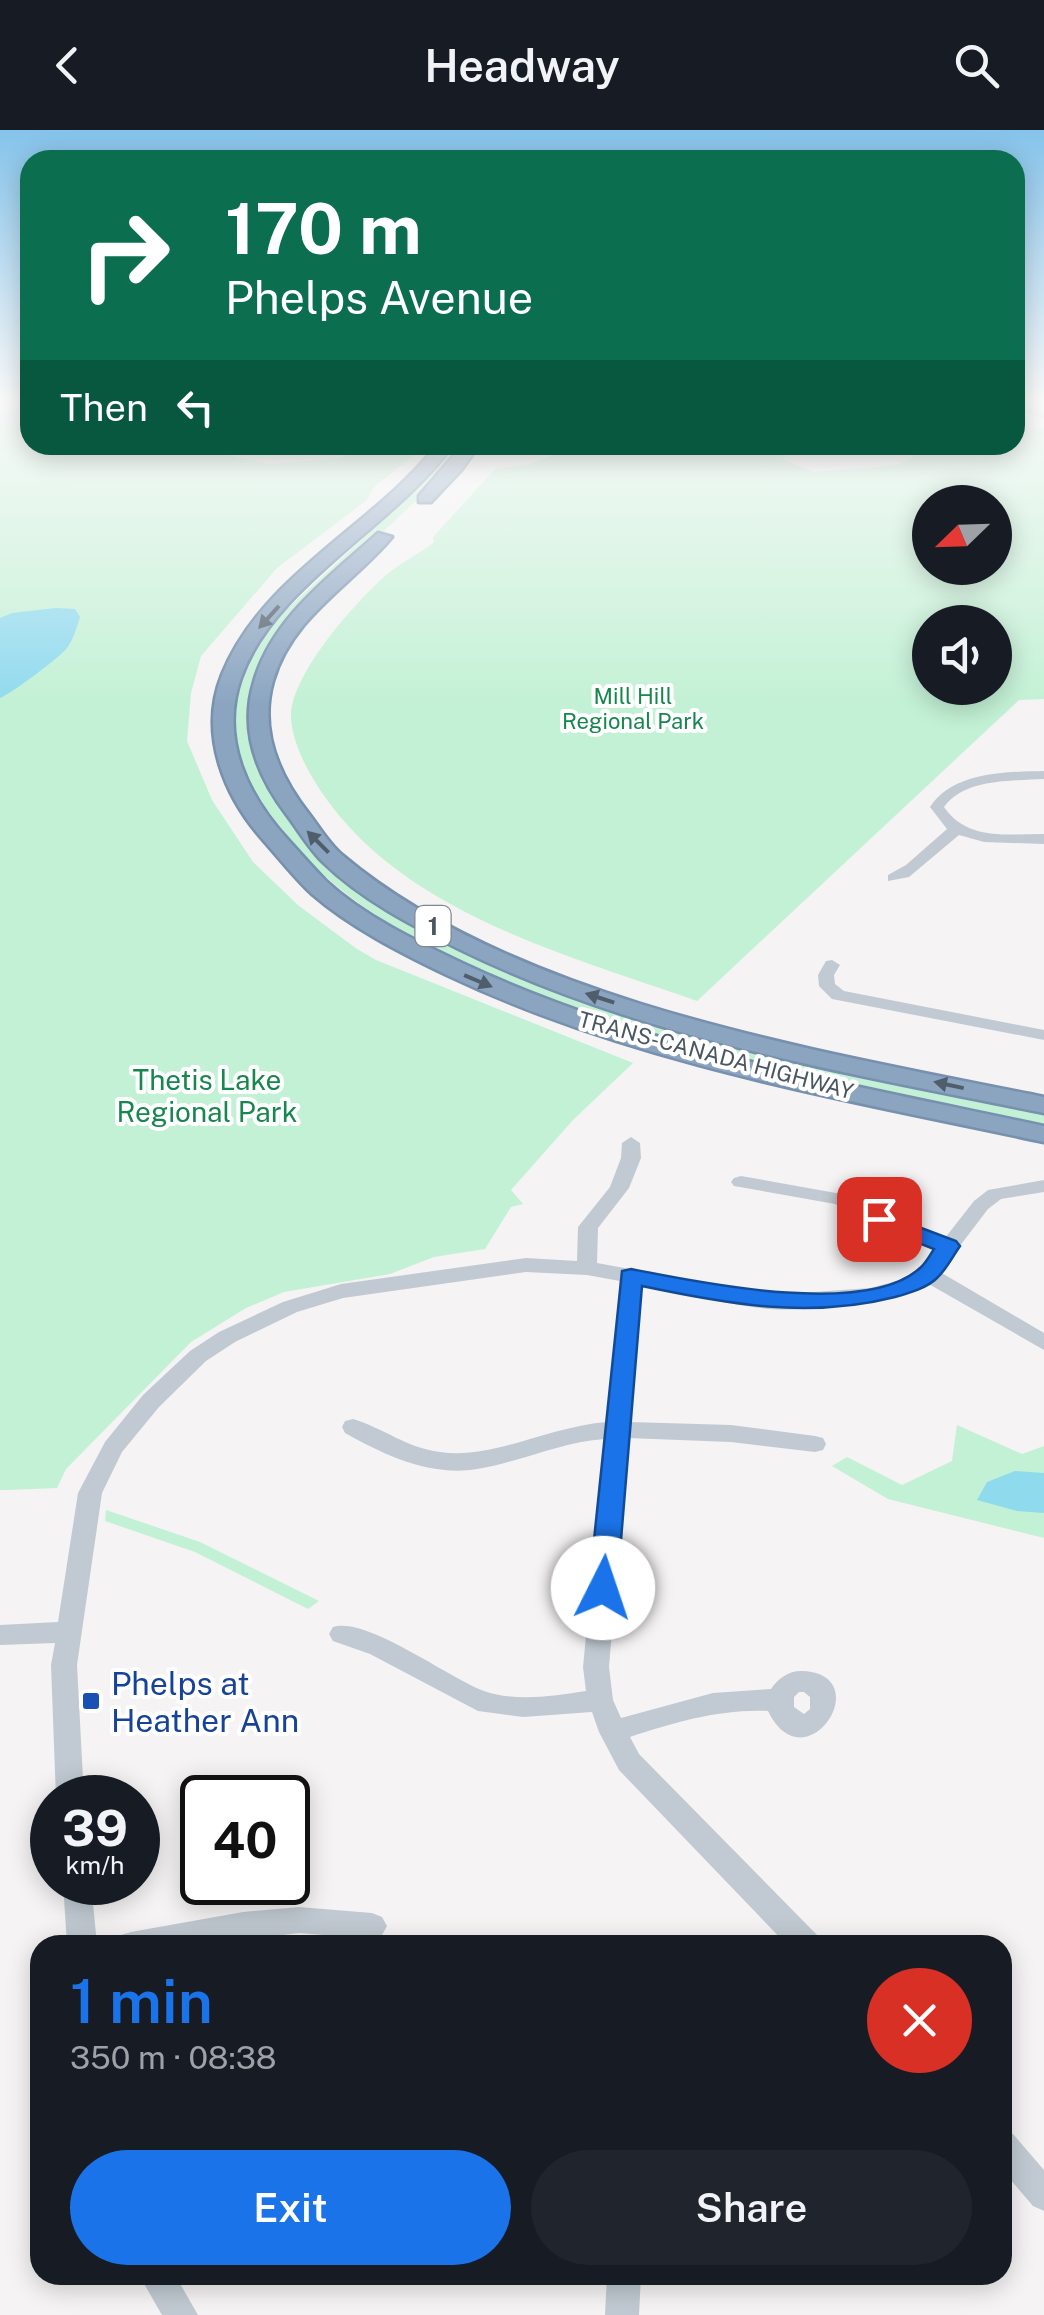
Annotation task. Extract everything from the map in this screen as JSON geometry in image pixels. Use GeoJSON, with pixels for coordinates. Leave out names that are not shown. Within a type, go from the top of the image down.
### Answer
{"type":"FeatureCollection","features":[{"type":"Feature","properties":{"kind":"highway","name":"TRANS-CANADA HIGHWAY"},"geometry":{"type":"LineString","coordinates":[[391,501],[278,606],[256,632],[232,674],[222,716],[228,762],[248,808],[278,846],[317,884],[383,931],[466,976],[568,1016],[742,1066],[1044,1134]]}},
{"type":"Feature","properties":{"kind":"highway","name":"TRANS-CANADA HIGHWAY"},"geometry":{"type":"LineString","coordinates":[[422,501],[302,616],[268,666],[257,711],[262,754],[282,797],[308,832],[354,875],[410,914],[479,950],[554,982],[659,1017],[1044,1106]]}},
{"type":"Feature","properties":{"kind":"highway"},"geometry":{"type":"LineString","coordinates":[[414,513],[429,501]]}},
{"type":"Feature","properties":{"kind":"street"},"geometry":{"type":"LineString","coordinates":[[1044,774],[980,782],[947,794],[937,807],[946,821],[958,829],[992,839],[1044,838]]}},
{"type":"Feature","properties":{"kind":"street"},"geometry":{"type":"LineString","coordinates":[[894,878],[907,873],[943,837],[958,829]]}},
{"type":"Feature","properties":{"kind":"street"},"geometry":{"type":"LineString","coordinates":[[832,965],[826,975],[826,986],[838,995],[1044,1035]]}},
{"type":"Feature","properties":{"kind":"street"},"geometry":{"type":"LineString","coordinates":[[588,1268],[588,1227],[619,1188],[631,1144]]}},
{"type":"Feature","properties":{"kind":"street"},"geometry":{"type":"LineString","coordinates":[[741,1182],[840,1199],[948,1246]]}},
{"type":"Feature","properties":{"kind":"street"},"geometry":{"type":"LineString","coordinates":[[68,1775],[64,1719],[68,1632],[90,1493],[105,1462],[150,1401],[198,1356],[260,1320],[342,1291],[490,1268],[588,1268],[740,1298],[804,1302],[870,1295],[904,1286],[928,1274],[981,1205],[1007,1190],[1044,1186]]}},
{"type":"Feature","properties":{"kind":"street"},"geometry":{"type":"LineString","coordinates":[[928,1274],[1044,1343]]}},
{"type":"Feature","properties":{"kind":"street"},"geometry":{"type":"LineString","coordinates":[[631,1276],[596,1666],[600,1700],[629,1762],[797,1935]]}},
{"type":"Feature","properties":{"kind":"street"},"geometry":{"type":"LineString","coordinates":[[353,1427],[394,1451],[472,1462],[556,1437],[615,1431],[746,1434],[815,1444]]}},
{"type":"Feature","properties":{"kind":"street"},"geometry":{"type":"LineString","coordinates":[[0,1636],[68,1632]]}},
{"type":"Feature","properties":{"kind":"street"},"geometry":{"type":"LineString","coordinates":[[342,1634],[379,1647],[478,1700],[542,1708],[600,1700]]}},
{"type":"Feature","properties":{"kind":"street"},"geometry":{"type":"LineString","coordinates":[[612,1732],[708,1702],[738,1698],[777,1700]]}},
{"type":"Feature","properties":{"kind":"street"},"geometry":{"type":"LineString","coordinates":[[79,1905],[81,1935]]}},
{"type":"Feature","properties":{"kind":"street"},"geometry":{"type":"LineString","coordinates":[[187,1935],[299,1920],[372,1926]]}},
{"type":"Feature","properties":{"kind":"street"},"geometry":{"type":"LineString","coordinates":[[1012,2157],[1044,2195]]}},
{"type":"Feature","properties":{"kind":"street"},"geometry":{"type":"LineString","coordinates":[[162,2285],[181,2315]]}},
{"type":"Feature","properties":{"kind":"street"},"geometry":{"type":"LineString","coordinates":[[622,2315],[624,2285]]}},
{"type":"Feature","properties":{"kind":"green space","name":"Thetis Lake Regional Park"},"geometry":{"type":"Polygon","coordinates":[[[0,501],[366,501],[277,568],[201,656],[191,693],[187,741],[212,800],[253,862],[299,906],[357,949],[633,1063],[573,1120],[511,1190],[523,1204],[511,1207],[485,1249],[434,1257],[390,1274],[284,1292],[246,1308],[191,1342],[66,1469],[57,1488],[0,1490],[0,501]]]}},
{"type":"Feature","properties":{"kind":"green space"},"geometry":{"type":"Polygon","coordinates":[[[403,501],[416,501],[296,614],[249,713],[252,745],[264,782],[309,843],[537,983],[1044,1112],[1044,1124],[739,1058],[629,1027],[523,990],[425,944],[341,889],[274,823],[255,795],[236,742],[240,690],[264,638],[284,612],[403,501]]]}},
{"type":"Feature","properties":{"kind":"green space","name":"Mill Hill Regional Park"},"geometry":{"type":"Polygon","coordinates":[[[466,501],[912,501],[912,585],[1012,585],[1012,501],[1044,501],[1044,699],[1019,700],[697,1001],[536,944],[432,894],[386,861],[345,823],[312,777],[291,723],[292,705],[306,671],[344,619],[372,589],[434,542],[433,537],[466,501]]]}},
{"type":"Feature","properties":{"kind":"green space"},"geometry":{"type":"Polygon","coordinates":[[[957,1425],[1022,1454],[1044,1446],[1044,1538],[888,1499],[832,1466],[847,1457],[902,1485],[952,1461],[957,1425]]]}},
{"type":"Feature","properties":{"kind":"green space"},"geometry":{"type":"Polygon","coordinates":[[[106,1510],[200,1542],[319,1601],[308,1609],[195,1552],[105,1521],[106,1510]]]}},
{"type":"Feature","properties":{"kind":"water"},"geometry":{"type":"Polygon","coordinates":[[[56,608],[75,609],[80,617],[69,645],[0,698],[0,618],[56,608]]]}},
{"type":"Feature","properties":{"kind":"water"},"geometry":{"type":"Polygon","coordinates":[[[1015,1471],[1044,1473],[1044,1513],[1017,1511],[977,1500],[987,1482],[1015,1471]]]}},
{"type":"Feature","properties":{"kind":"place","name":"Phelps at Heather Ann"},"geometry":{"type":"Point","coordinates":[91,1701]}},
{"type":"Feature","properties":{"kind":"route"},"geometry":{"type":"LineString","coordinates":[[603,1588],[631,1276],[740,1298],[804,1302],[870,1295],[904,1286],[928,1274],[948,1246],[879,1219]]}}]}
